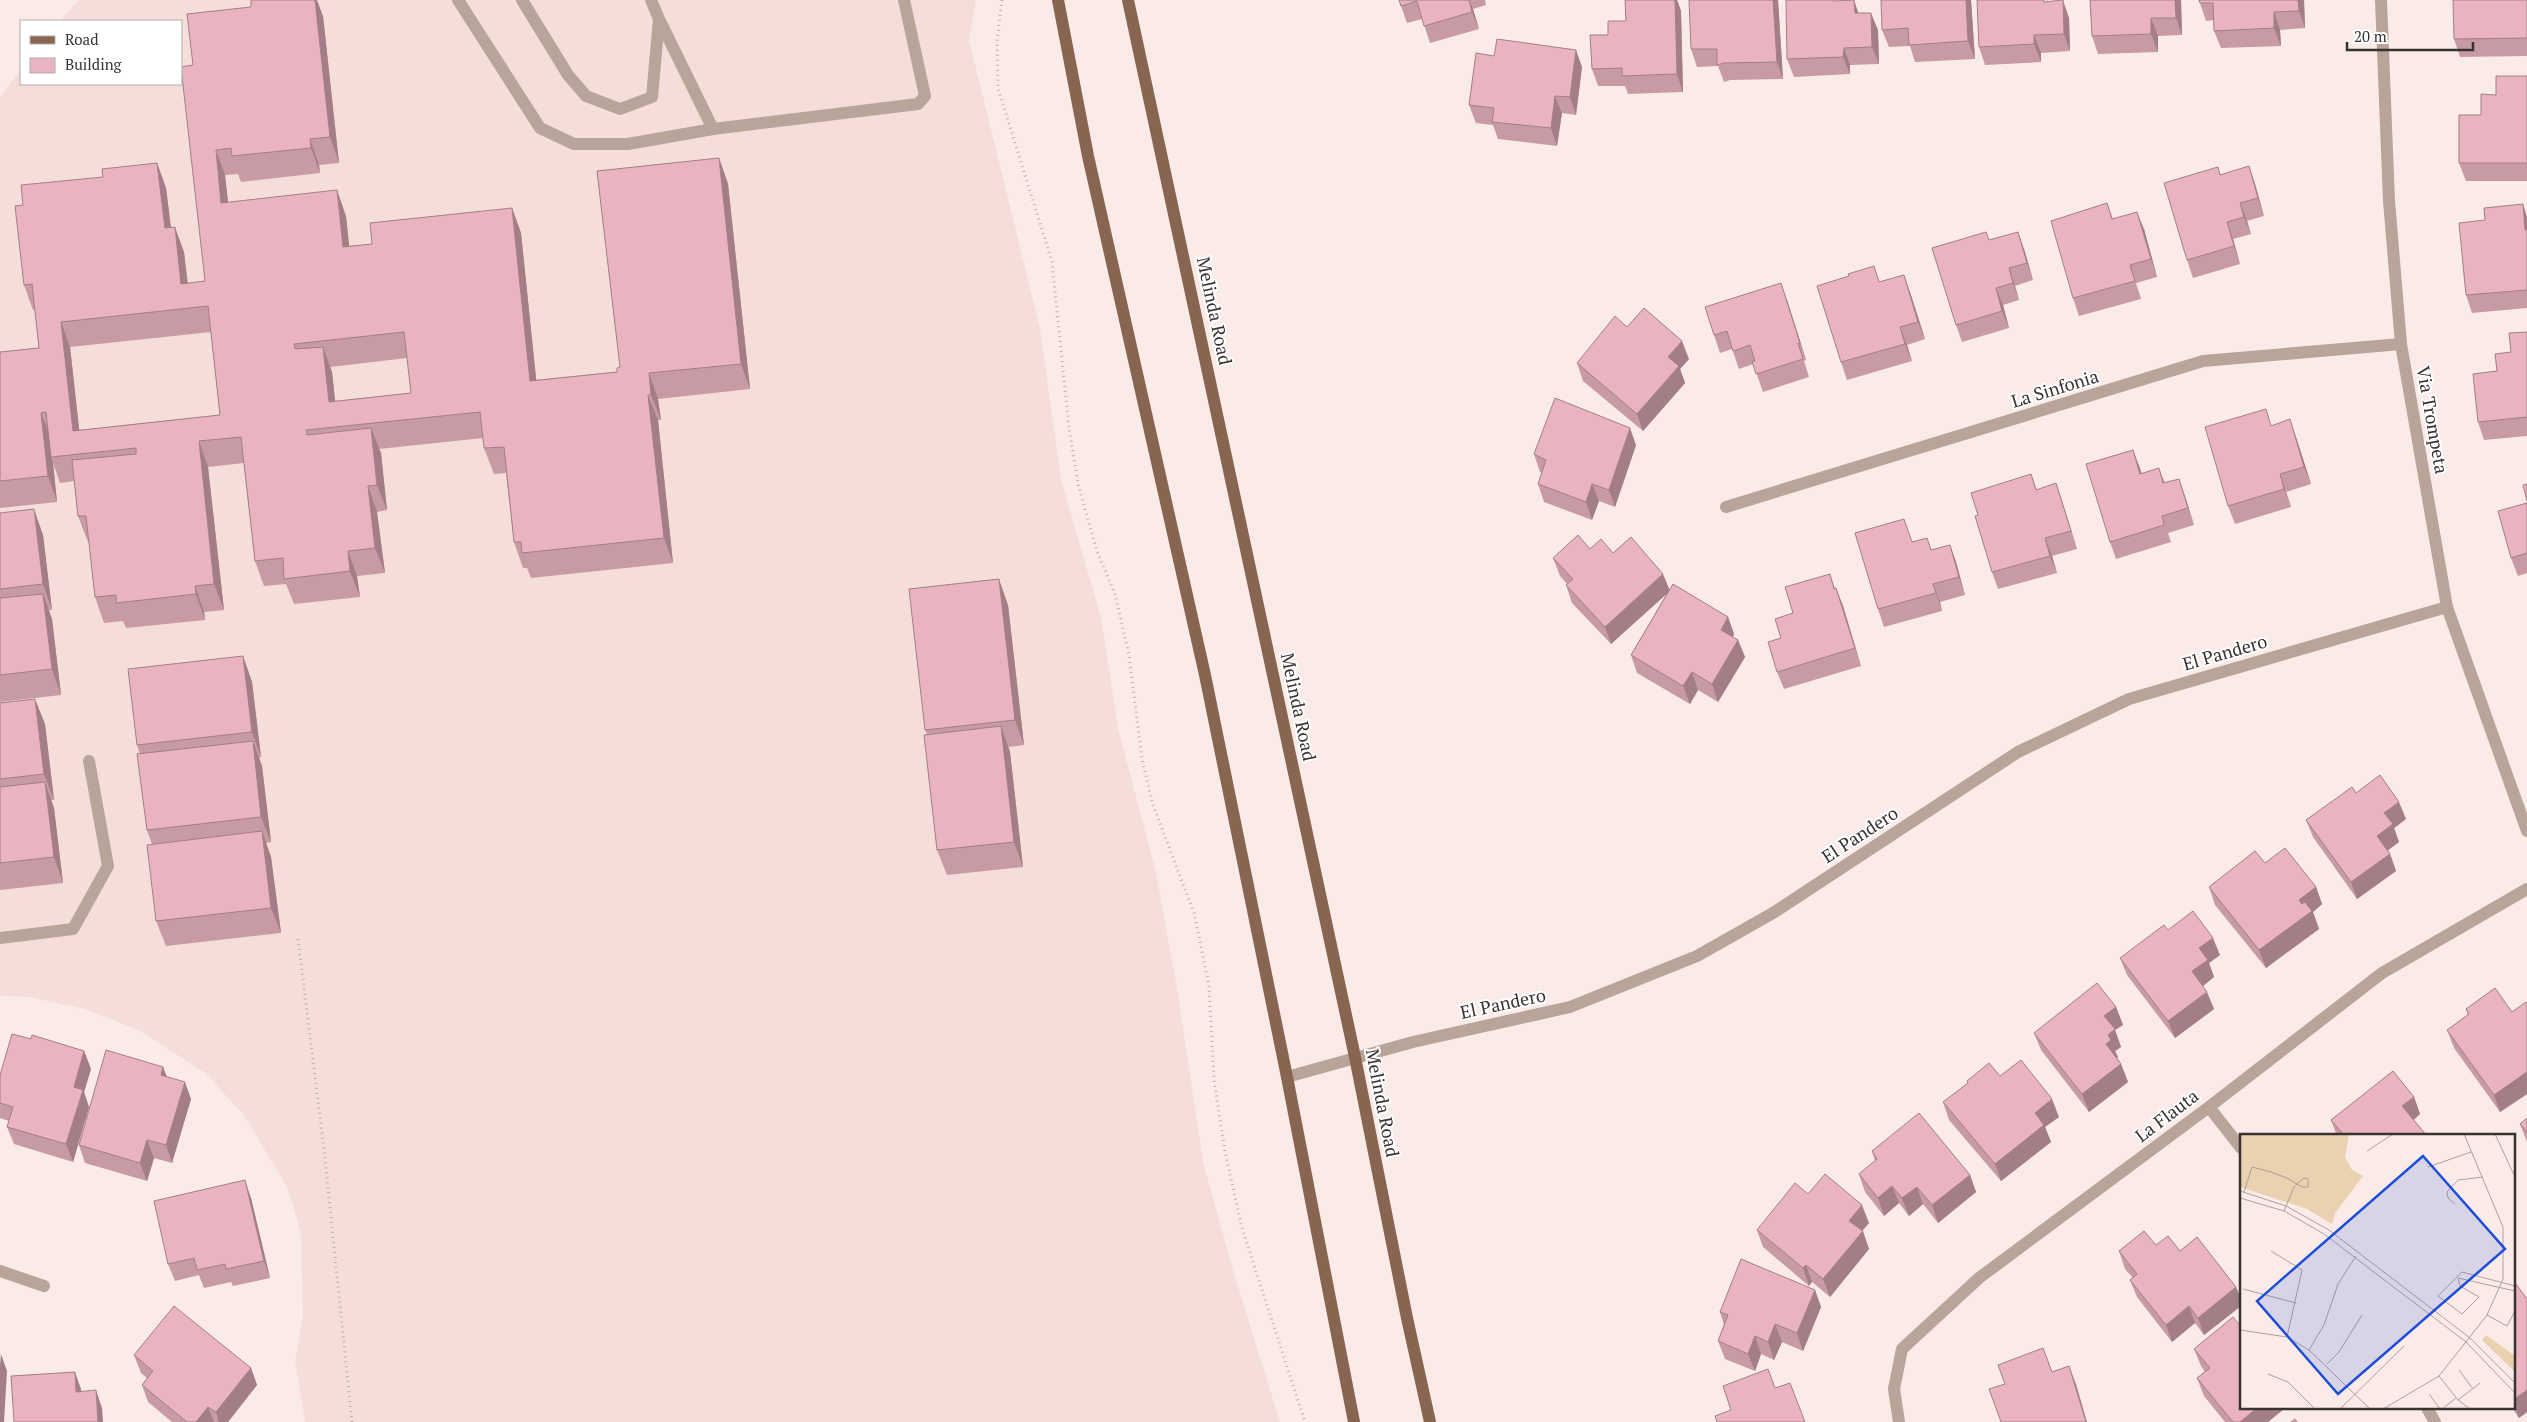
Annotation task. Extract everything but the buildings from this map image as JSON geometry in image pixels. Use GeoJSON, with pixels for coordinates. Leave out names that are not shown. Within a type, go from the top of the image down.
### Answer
{"type":"FeatureCollection","features":[{"type":"Feature","properties":{"kind":"main road"},"geometry":{"type":"LineString","coordinates":[[1058,0],[1088,156],[1205,674],[1287,1077],[1354,1422]]}},
{"type":"Feature","properties":{"kind":"main road","name":"Melinda Road"},"geometry":{"type":"LineString","coordinates":[[1128,0],[1355,1057],[1406,1318],[1430,1422]]}},
{"type":"Feature","properties":{"kind":"street"},"geometry":{"type":"LineString","coordinates":[[458,0],[540,128],[574,144],[599,146],[628,144],[713,130],[918,104],[925,96],[904,0]]}},
{"type":"Feature","properties":{"kind":"street"},"geometry":{"type":"LineString","coordinates":[[522,0],[568,75],[586,96],[620,109],[652,97],[659,19]]}},
{"type":"Feature","properties":{"kind":"street"},"geometry":{"type":"LineString","coordinates":[[652,0],[659,19],[713,130]]}},
{"type":"Feature","properties":{"kind":"street","name":"Via Trompeta"},"geometry":{"type":"LineString","coordinates":[[2381,0],[2389,201],[2401,344],[2447,607],[2527,831]]}},
{"type":"Feature","properties":{"kind":"street","name":"La Sinfonia"},"geometry":{"type":"LineString","coordinates":[[1726,507],[2203,362],[2401,344]]}},
{"type":"Feature","properties":{"kind":"street","name":"El Pandero"},"geometry":{"type":"LineString","coordinates":[[1287,1077],[1413,1042],[1570,1007],[1697,956],[1773,913],[2018,752],[2121,703],[2447,607]]}},
{"type":"Feature","properties":{"kind":"street"},"geometry":{"type":"LineString","coordinates":[[0,938],[72,929],[108,866],[89,761]]}},
{"type":"Feature","properties":{"kind":"street","name":"La Flauta"},"geometry":{"type":"LineString","coordinates":[[1899,1422],[1894,1390],[1902,1349],[1980,1278],[2209,1107],[2382,973],[2527,888]]}},
{"type":"Feature","properties":{"kind":"street"},"geometry":{"type":"LineString","coordinates":[[2209,1107],[2240,1147]]}},
{"type":"Feature","properties":{"kind":"street"},"geometry":{"type":"LineString","coordinates":[[0,1271],[44,1286]]}},
{"type":"Feature","properties":{"kind":"street"},"geometry":{"type":"LineString","coordinates":[[2428,1410],[2435,1422]]}},
{"type":"Feature","properties":{"kind":"path"},"geometry":{"type":"LineString","coordinates":[[1002,0],[997,41],[998,88],[1052,262],[1069,428],[1078,484],[1098,551],[1114,594],[1127,647],[1142,759],[1152,802],[1194,913],[1209,984],[1214,1080],[1225,1152],[1241,1225],[1305,1422]]}},
{"type":"Feature","properties":{"kind":"path"},"geometry":{"type":"LineString","coordinates":[[298,939],[324,1149],[352,1422]]}},
{"type":"Feature","properties":{"kind":"shaded area"},"geometry":{"type":"Polygon","coordinates":[[[79,0],[976,0],[969,40],[1040,328],[1061,480],[1101,617],[1118,728],[1156,873],[1177,988],[1203,1162],[1234,1274],[1280,1422],[305,1422],[295,1360],[303,1318],[301,1233],[288,1189],[244,1115],[205,1073],[139,1030],[84,1009],[29,997],[0,996],[0,98],[20,70],[20,85],[182,85],[182,20],[61,20],[79,0]]]}}]}
